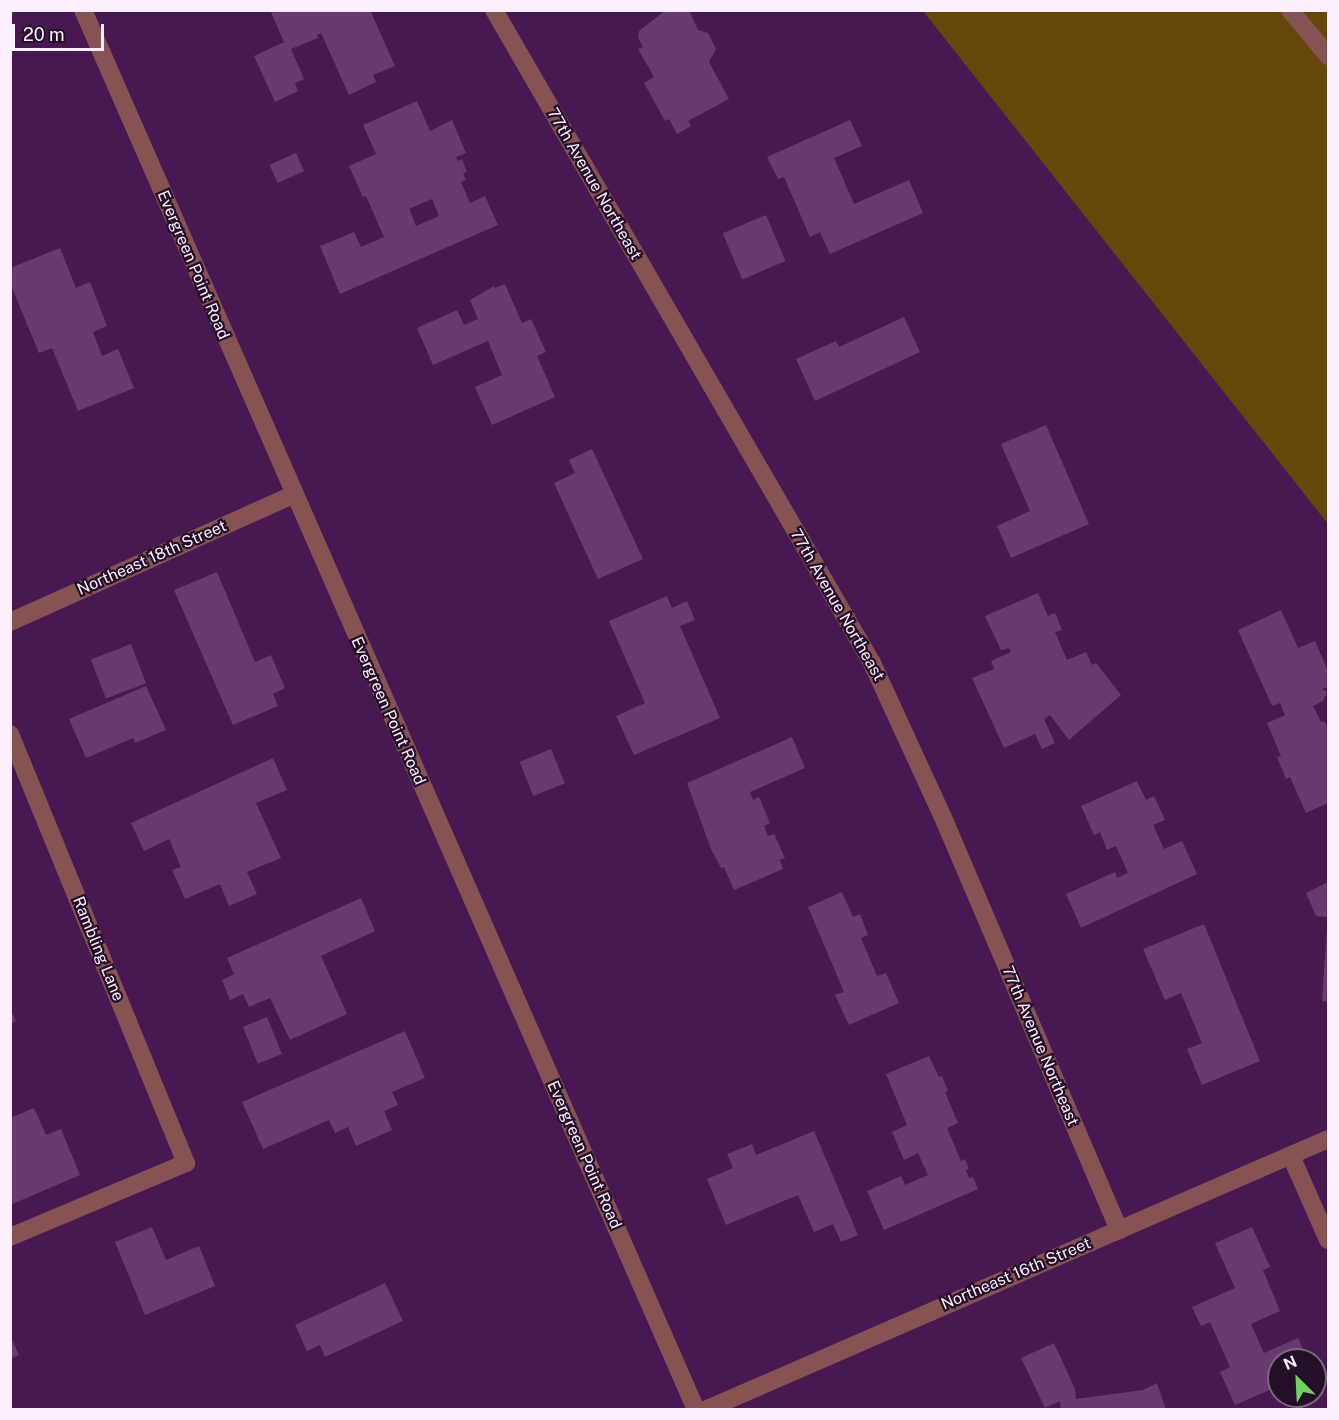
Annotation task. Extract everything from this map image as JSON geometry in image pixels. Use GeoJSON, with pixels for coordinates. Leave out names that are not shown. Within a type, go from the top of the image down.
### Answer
{"type":"FeatureCollection","features":[{"type":"Feature","properties":{"kind":"street","name":"Evergreen Point Road"},"geometry":{"type":"LineString","coordinates":[[83,10],[293,495],[696,1410]]}},
{"type":"Feature","properties":{"kind":"street","name":"77th Avenue Northeast"},"geometry":{"type":"LineString","coordinates":[[494,10],[887,693],[945,822],[1119,1230]]}},
{"type":"Feature","properties":{"kind":"street"},"geometry":{"type":"LineString","coordinates":[[1290,10],[1329,56]]}},
{"type":"Feature","properties":{"kind":"street","name":"Northeast 18th Street"},"geometry":{"type":"LineString","coordinates":[[10,622],[293,495]]}},
{"type":"Feature","properties":{"kind":"street","name":"Rambling Lane"},"geometry":{"type":"LineString","coordinates":[[10,734],[186,1163],[10,1237]]}},
{"type":"Feature","properties":{"kind":"street","name":"Northeast 16th Street"},"geometry":{"type":"LineString","coordinates":[[705,1410],[1329,1139]]}},
{"type":"Feature","properties":{"kind":"street"},"geometry":{"type":"LineString","coordinates":[[1291,1155],[1329,1240]]}},
{"type":"Feature","properties":{"kind":"shaded area"},"geometry":{"type":"Polygon","coordinates":[[[923,11],[1328,11],[1328,524],[923,11]]]}},
{"type":"Feature","properties":{"kind":"building"},"geometry":{"type":"Polygon","coordinates":[[[270,10],[370,10],[395,66],[373,75],[376,82],[349,95],[321,33],[317,35],[318,38],[291,49],[304,79],[295,83],[298,91],[275,102],[254,56],[284,42],[270,10]]]}},
{"type":"Feature","properties":{"kind":"building"},"geometry":{"type":"Polygon","coordinates":[[[666,10],[689,10],[698,30],[708,33],[716,49],[709,62],[729,99],[688,121],[691,126],[677,134],[669,119],[665,121],[644,83],[654,77],[638,49],[643,47],[638,38],[639,31],[666,10]]]}},
{"type":"Feature","properties":{"kind":"building"},"geometry":{"type":"Polygon","coordinates":[[[417,101],[430,131],[452,120],[466,153],[456,157],[458,161],[462,159],[467,172],[463,173],[466,180],[461,182],[470,203],[485,196],[498,225],[340,294],[320,246],[354,232],[361,247],[384,237],[366,196],[363,197],[349,166],[376,154],[363,125],[417,101]],[[432,199],[409,209],[416,226],[439,216],[432,199]]]}},
{"type":"Feature","properties":{"kind":"building"},"geometry":{"type":"Polygon","coordinates":[[[850,120],[862,146],[834,158],[854,204],[909,180],[923,213],[830,254],[820,232],[810,237],[784,177],[778,179],[767,157],[850,120]]]}},
{"type":"Feature","properties":{"kind":"building"},"geometry":{"type":"Polygon","coordinates":[[[296,153],[304,171],[278,183],[270,165],[296,153]]]}},
{"type":"Feature","properties":{"kind":"building"},"geometry":{"type":"Polygon","coordinates":[[[766,215],[786,261],[742,279],[723,233],[766,215]]]}},
{"type":"Feature","properties":{"kind":"building"},"geometry":{"type":"Polygon","coordinates":[[[60,248],[76,288],[90,282],[107,326],[93,332],[102,356],[118,349],[134,388],[78,411],[52,348],[39,353],[10,283],[10,268],[60,248]]]}},
{"type":"Feature","properties":{"kind":"building"},"geometry":{"type":"Polygon","coordinates":[[[505,284],[522,323],[531,319],[546,352],[537,356],[555,397],[492,425],[475,387],[502,375],[488,341],[433,365],[417,328],[457,310],[464,325],[478,319],[470,300],[494,286],[495,288],[505,284]]]}},
{"type":"Feature","properties":{"kind":"building"},"geometry":{"type":"Polygon","coordinates":[[[904,317],[920,352],[815,401],[796,359],[836,341],[839,347],[904,317]]]}},
{"type":"Feature","properties":{"kind":"building"},"geometry":{"type":"Polygon","coordinates":[[[1046,425],[1089,524],[1011,558],[997,526],[1030,511],[1001,444],[1046,425]]]}},
{"type":"Feature","properties":{"kind":"building"},"geometry":{"type":"Polygon","coordinates":[[[592,449],[643,559],[598,579],[554,483],[575,473],[569,460],[592,449]]]}},
{"type":"Feature","properties":{"kind":"building"},"geometry":{"type":"Polygon","coordinates":[[[217,572],[255,662],[271,655],[285,688],[273,694],[278,706],[233,725],[174,590],[217,572]]]}},
{"type":"Feature","properties":{"kind":"building"},"geometry":{"type":"Polygon","coordinates":[[[1038,593],[1048,616],[1055,613],[1062,630],[1055,632],[1067,660],[1086,652],[1092,665],[1096,663],[1121,695],[1069,740],[1050,715],[1044,719],[1055,743],[1042,749],[1035,734],[1004,748],[972,678],[994,669],[991,661],[1011,652],[1009,648],[1001,650],[985,616],[1038,593]]]}},
{"type":"Feature","properties":{"kind":"building"},"geometry":{"type":"Polygon","coordinates":[[[667,596],[672,608],[687,601],[695,620],[680,626],[720,718],[634,755],[616,716],[645,703],[609,621],[667,596]]]}},
{"type":"Feature","properties":{"kind":"building"},"geometry":{"type":"Polygon","coordinates":[[[1281,610],[1298,648],[1315,641],[1328,671],[1328,687],[1322,689],[1327,692],[1323,701],[1313,706],[1328,730],[1328,803],[1306,813],[1290,777],[1286,779],[1277,757],[1281,756],[1267,723],[1285,715],[1280,703],[1272,706],[1238,630],[1281,610]]]}},
{"type":"Feature","properties":{"kind":"building"},"geometry":{"type":"Polygon","coordinates":[[[131,644],[146,683],[106,699],[91,659],[131,644]]]}},
{"type":"Feature","properties":{"kind":"building"},"geometry":{"type":"Polygon","coordinates":[[[146,686],[166,730],[135,743],[133,738],[86,758],[69,719],[146,686]]]}},
{"type":"Feature","properties":{"kind":"building"},"geometry":{"type":"Polygon","coordinates":[[[792,737],[805,768],[750,792],[753,800],[759,797],[770,823],[764,826],[768,836],[774,834],[785,858],[780,860],[783,869],[734,890],[724,867],[721,868],[711,849],[687,783],[792,737]]]}},
{"type":"Feature","properties":{"kind":"building"},"geometry":{"type":"Polygon","coordinates":[[[551,749],[565,783],[533,796],[519,762],[551,749]]]}},
{"type":"Feature","properties":{"kind":"building"},"geometry":{"type":"Polygon","coordinates":[[[273,758],[287,790],[256,803],[281,858],[247,872],[257,894],[229,906],[220,884],[185,899],[172,870],[181,867],[169,839],[144,851],[131,823],[273,758]]]}},
{"type":"Feature","properties":{"kind":"building"},"geometry":{"type":"Polygon","coordinates":[[[1137,781],[1146,800],[1154,796],[1165,820],[1153,825],[1164,849],[1182,841],[1197,874],[1081,928],[1066,894],[1115,872],[1117,878],[1128,873],[1116,846],[1107,850],[1100,832],[1094,835],[1081,806],[1137,781]]]}},
{"type":"Feature","properties":{"kind":"building"},"geometry":{"type":"Polygon","coordinates":[[[1328,882],[1328,917],[1316,916],[1306,893],[1328,882]]]}},
{"type":"Feature","properties":{"kind":"building"},"geometry":{"type":"Polygon","coordinates":[[[842,892],[853,917],[860,914],[868,935],[861,938],[877,976],[886,973],[899,1003],[849,1025],[835,995],[844,992],[808,907],[842,892]]]}},
{"type":"Feature","properties":{"kind":"building"},"geometry":{"type":"Polygon","coordinates":[[[361,898],[375,931],[321,956],[347,1014],[290,1040],[270,998],[249,1007],[243,994],[230,1000],[222,980],[234,974],[227,958],[361,898]]]}},
{"type":"Feature","properties":{"kind":"building"},"geometry":{"type":"Polygon","coordinates":[[[1204,924],[1260,1061],[1202,1085],[1187,1049],[1202,1043],[1181,993],[1165,1000],[1143,949],[1204,924]]]}},
{"type":"Feature","properties":{"kind":"building"},"geometry":{"type":"Polygon","coordinates":[[[1328,927],[1328,1002],[1322,1001],[1328,927]]]}},
{"type":"Feature","properties":{"kind":"building"},"geometry":{"type":"Polygon","coordinates":[[[10,1008],[16,1021],[10,1024],[10,1008]]]}},
{"type":"Feature","properties":{"kind":"building"},"geometry":{"type":"Polygon","coordinates":[[[267,1017],[282,1054],[258,1064],[243,1027],[267,1017]]]}},
{"type":"Feature","properties":{"kind":"building"},"geometry":{"type":"Polygon","coordinates":[[[405,1031],[425,1078],[392,1092],[398,1105],[384,1111],[392,1130],[356,1146],[348,1127],[335,1133],[329,1120],[263,1149],[242,1102],[405,1031]]]}},
{"type":"Feature","properties":{"kind":"building"},"geometry":{"type":"Polygon","coordinates":[[[929,1056],[939,1077],[942,1076],[948,1091],[945,1092],[958,1123],[947,1128],[961,1161],[965,1159],[969,1169],[966,1170],[969,1178],[973,1177],[978,1189],[884,1230],[867,1191],[901,1176],[905,1185],[928,1175],[918,1153],[904,1160],[892,1132],[907,1125],[886,1074],[929,1056]]]}},
{"type":"Feature","properties":{"kind":"building"},"geometry":{"type":"Polygon","coordinates":[[[34,1108],[46,1135],[61,1129],[80,1175],[10,1205],[10,1118],[34,1108]]]}},
{"type":"Feature","properties":{"kind":"building"},"geometry":{"type":"Polygon","coordinates":[[[814,1131],[858,1235],[841,1242],[833,1224],[814,1232],[798,1195],[726,1225],[707,1179],[733,1168],[727,1154],[752,1144],[756,1155],[814,1131]]]}},
{"type":"Feature","properties":{"kind":"building"},"geometry":{"type":"Polygon","coordinates":[[[152,1227],[166,1260],[199,1246],[215,1286],[145,1315],[115,1242],[152,1227]]]}},
{"type":"Feature","properties":{"kind":"building"},"geometry":{"type":"Polygon","coordinates":[[[1252,1227],[1270,1267],[1263,1270],[1280,1311],[1251,1324],[1264,1353],[1267,1352],[1267,1391],[1235,1405],[1220,1372],[1230,1367],[1210,1322],[1201,1326],[1192,1307],[1235,1288],[1215,1243],[1252,1227]]]}},
{"type":"Feature","properties":{"kind":"building"},"geometry":{"type":"Polygon","coordinates":[[[385,1283],[403,1321],[325,1357],[320,1345],[307,1351],[295,1325],[385,1283]]]}},
{"type":"Feature","properties":{"kind":"building"},"geometry":{"type":"Polygon","coordinates":[[[10,1335],[19,1355],[10,1359],[10,1335]]]}},
{"type":"Feature","properties":{"kind":"building"},"geometry":{"type":"Polygon","coordinates":[[[1298,1338],[1303,1348],[1275,1348],[1298,1338]]]}},
{"type":"Feature","properties":{"kind":"building"},"geometry":{"type":"Polygon","coordinates":[[[1054,1343],[1075,1389],[1076,1399],[1143,1390],[1157,1383],[1166,1410],[1061,1410],[1060,1401],[1045,1408],[1021,1358],[1054,1343]]]}}]}
